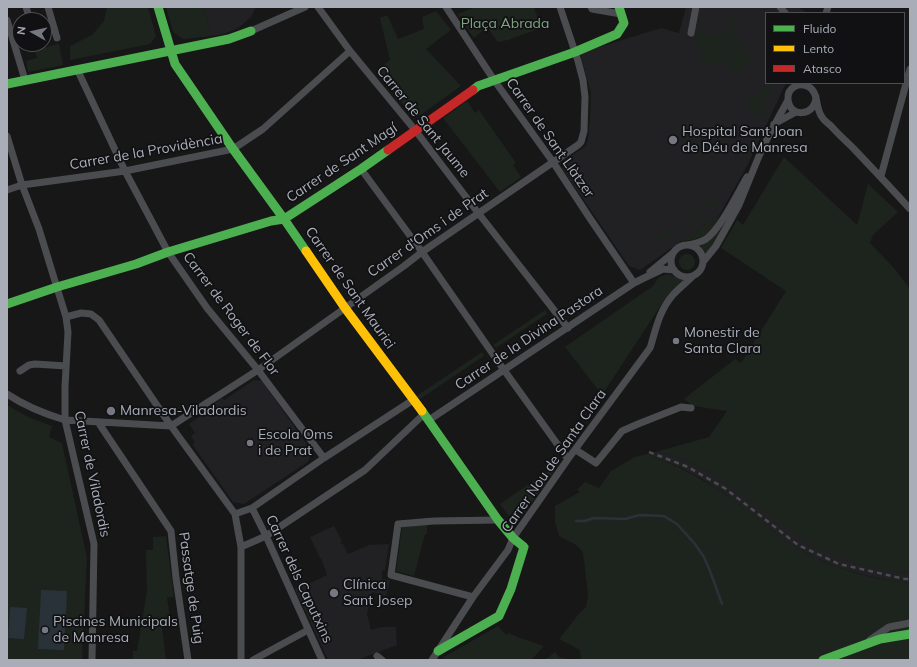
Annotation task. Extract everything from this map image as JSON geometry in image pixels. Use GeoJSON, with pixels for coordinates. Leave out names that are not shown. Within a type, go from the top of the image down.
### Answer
{"type":"FeatureCollection","features":[{"type":"Feature","properties":{"kind":"street"},"geometry":{"type":"LineString","coordinates":[[48,7],[57,38]]}},
{"type":"Feature","properties":{"kind":"street","name":"Carrer de Sant Maurici"},"geometry":{"type":"LineString","coordinates":[[158,7],[175,64],[233,149],[284,219],[344,308],[426,417],[498,520],[524,547],[511,589],[499,616],[438,651]]}},
{"type":"Feature","properties":{"kind":"street"},"geometry":{"type":"LineString","coordinates":[[290,7],[302,8]]}},
{"type":"Feature","properties":{"kind":"street","name":"Carrer de Sant Jaume"},"geometry":{"type":"LineString","coordinates":[[318,7],[350,51],[415,130],[568,328]]}},
{"type":"Feature","properties":{"kind":"street","name":"Carrer de Sant Llàtzer"},"geometry":{"type":"LineString","coordinates":[[446,7],[494,80],[553,162],[634,283]]}},
{"type":"Feature","properties":{"kind":"street"},"geometry":{"type":"LineString","coordinates":[[560,7],[575,52]]}},
{"type":"Feature","properties":{"kind":"street"},"geometry":{"type":"LineString","coordinates":[[591,7],[592,9],[621,15]]}},
{"type":"Feature","properties":{"kind":"street"},"geometry":{"type":"LineString","coordinates":[[691,33],[696,7]]}},
{"type":"Feature","properties":{"kind":"street"},"geometry":{"type":"LineString","coordinates":[[7,84],[232,39],[302,8]]}},
{"type":"Feature","properties":{"kind":"street","name":"Carrer de Sant Magí"},"geometry":{"type":"LineString","coordinates":[[7,304],[271,220],[284,219],[360,169],[478,86],[575,52],[617,34],[621,15]]}},
{"type":"Feature","properties":{"kind":"street"},"geometry":{"type":"LineString","coordinates":[[7,20],[25,80]]}},
{"type":"Feature","properties":{"kind":"street","name":"Carrer de la Providència"},"geometry":{"type":"LineString","coordinates":[[7,190],[22,185],[125,171],[233,149],[263,129],[350,51]]}},
{"type":"Feature","properties":{"kind":"street","name":"Carrer d'Oms i de Prat"},"geometry":{"type":"LineString","coordinates":[[171,426],[258,370],[422,252],[578,145],[581,142],[584,131],[585,97],[583,80],[575,52]]}},
{"type":"Feature","properties":{"kind":"street"},"geometry":{"type":"LineString","coordinates":[[881,176],[910,69]]}},
{"type":"Feature","properties":{"kind":"street","name":"Carrer de Roger de Flor"},"geometry":{"type":"LineString","coordinates":[[77,70],[125,171],[168,252],[207,308],[258,370],[324,458]]}},
{"type":"Feature","properties":{"kind":"street"},"geometry":{"type":"LineString","coordinates":[[820,116],[812,86],[809,87],[796,84],[789,92],[788,100],[790,107],[796,112],[820,116],[881,176],[910,209]]}},
{"type":"Feature","properties":{"kind":"street"},"geometry":{"type":"LineString","coordinates":[[805,113],[812,109],[816,101],[816,97]]}},
{"type":"Feature","properties":{"kind":"street"},"geometry":{"type":"LineString","coordinates":[[759,156],[713,232],[702,241],[682,246],[676,250],[672,256],[672,267],[679,275],[686,277],[697,274],[700,271],[703,262],[716,246],[740,205],[759,156],[774,124],[788,100]]}},
{"type":"Feature","properties":{"kind":"street"},"geometry":{"type":"LineString","coordinates":[[774,124],[796,112]]}},
{"type":"Feature","properties":{"kind":"street","name":"Carrer de Viladordis"},"geometry":{"type":"LineString","coordinates":[[7,136],[66,317],[68,332],[64,402],[65,420],[94,544],[92,660]]}},
{"type":"Feature","properties":{"kind":"street"},"geometry":{"type":"LineString","coordinates":[[360,169],[422,252],[568,459]]}},
{"type":"Feature","properties":{"kind":"street"},"geometry":{"type":"LineString","coordinates":[[688,245],[694,247],[700,252],[703,257],[703,262]]}},
{"type":"Feature","properties":{"kind":"street","name":"Carrer de la Divina Pastora"},"geometry":{"type":"LineString","coordinates":[[644,278],[676,250]]}},
{"type":"Feature","properties":{"kind":"street","name":"Carrer de la Divina Pastora"},"geometry":{"type":"LineString","coordinates":[[241,547],[266,536],[365,470],[426,417],[504,370],[634,283],[663,269],[674,270]]}},
{"type":"Feature","properties":{"kind":"street","name":"Carrer Nou de Santa Clara"},"geometry":{"type":"LineString","coordinates":[[432,660],[473,596],[508,550],[514,538],[568,459],[650,348],[658,321],[668,302],[693,276]]}},
{"type":"Feature","properties":{"kind":"street"},"geometry":{"type":"LineString","coordinates":[[66,317],[86,313],[91,314],[99,320],[171,426],[235,514],[241,547],[242,660]]}},
{"type":"Feature","properties":{"kind":"street"},"geometry":{"type":"LineString","coordinates":[[20,371],[29,365],[35,364],[66,366]]}},
{"type":"Feature","properties":{"kind":"street"},"geometry":{"type":"LineString","coordinates":[[7,394],[48,415],[65,420],[171,426]]}},
{"type":"Feature","properties":{"kind":"street"},"geometry":{"type":"LineString","coordinates":[[235,514],[252,508],[324,458],[413,400]]}},
{"type":"Feature","properties":{"kind":"street"},"geometry":{"type":"LineString","coordinates":[[576,450],[596,463],[622,431],[681,407],[691,408]]}},
{"type":"Feature","properties":{"kind":"street","name":"Passatge de Puig"},"geometry":{"type":"LineString","coordinates":[[98,422],[171,530],[176,578],[188,660]]}},
{"type":"Feature","properties":{"kind":"street","name":"Carrer dels Caputxins"},"geometry":{"type":"LineString","coordinates":[[252,508],[322,660]]}},
{"type":"Feature","properties":{"kind":"street"},"geometry":{"type":"LineString","coordinates":[[473,596],[391,575],[398,524],[498,520]]}},
{"type":"Feature","properties":{"kind":"street"},"geometry":{"type":"LineString","coordinates":[[862,645],[889,627],[910,623]]}},
{"type":"Feature","properties":{"kind":"street"},"geometry":{"type":"LineString","coordinates":[[253,660],[308,630]]}},
{"type":"Feature","properties":{"kind":"street"},"geometry":{"type":"LineString","coordinates":[[823,660],[880,639],[910,634]]}},
{"type":"Feature","properties":{"kind":"shaded area"},"geometry":{"type":"Polygon","coordinates":[[[203,7],[256,7],[251,17],[236,29],[224,34],[212,36],[203,7]]]}},
{"type":"Feature","properties":{"kind":"shaded area","name":"Hospital Sant Joan de Déu de Manresa"},"geometry":{"type":"Polygon","coordinates":[[[686,7],[797,7],[806,12],[765,12],[765,84],[786,84],[748,164],[720,214],[640,270],[629,266],[562,168],[565,160],[586,146],[588,139],[591,93],[580,53],[661,28],[679,33],[686,7]]]}},
{"type":"Feature","properties":{"kind":"shaded area","name":"Escola Oms i de Prat"},"geometry":{"type":"Polygon","coordinates":[[[254,380],[262,381],[310,451],[309,461],[244,504],[233,502],[192,444],[195,442],[191,436],[195,433],[189,424],[222,398],[224,400],[254,380]]]}},
{"type":"Feature","properties":{"kind":"shaded area"},"geometry":{"type":"Polygon","coordinates":[[[659,451],[686,460],[713,474],[741,493],[897,572],[910,573],[910,583],[868,576],[840,568],[791,545],[727,495],[701,478],[677,466],[647,454],[659,451]]]}},
{"type":"Feature","properties":{"kind":"shaded area","name":"Clínica Sant Josep"},"geometry":{"type":"Polygon","coordinates":[[[334,526],[342,541],[340,542],[341,544],[343,544],[348,554],[369,545],[389,544],[385,570],[382,570],[382,579],[390,580],[386,596],[372,592],[367,614],[371,630],[381,627],[396,627],[397,645],[360,660],[328,660],[295,589],[327,575],[321,558],[310,537],[334,526]]]}},
{"type":"Feature","properties":{"kind":"shaded area"},"geometry":{"type":"Polygon","coordinates":[[[41,590],[67,591],[64,650],[38,649],[41,590]]]}},
{"type":"Feature","properties":{"kind":"shaded area"},"geometry":{"type":"Polygon","coordinates":[[[10,607],[27,608],[24,639],[8,638],[10,607]]]}},
{"type":"Feature","properties":{"kind":"green space"},"geometry":{"type":"Polygon","coordinates":[[[107,7],[148,7],[156,36],[150,44],[70,60],[70,46],[92,35],[104,21],[107,7]]]}},
{"type":"Feature","properties":{"kind":"green space"},"geometry":{"type":"Polygon","coordinates":[[[166,7],[203,7],[212,36],[183,39],[173,32],[166,7]]]}},
{"type":"Feature","properties":{"kind":"green space","name":"Plaça Abrada"},"geometry":{"type":"Polygon","coordinates":[[[473,7],[534,7],[541,28],[498,42],[487,27],[474,38],[457,14],[473,7]]]}},
{"type":"Feature","properties":{"kind":"green space"},"geometry":{"type":"Polygon","coordinates":[[[436,11],[451,30],[426,49],[461,86],[419,116],[411,115],[377,70],[390,60],[380,18],[387,15],[398,39],[424,29],[422,17],[436,11]]]}},
{"type":"Feature","properties":{"kind":"green space"},"geometry":{"type":"Polygon","coordinates":[[[729,17],[736,18],[733,33],[750,59],[748,65],[735,73],[726,60],[715,66],[713,63],[707,66],[700,55],[695,36],[698,24],[702,30],[712,36],[723,34],[727,30],[729,17]]]}},
{"type":"Feature","properties":{"kind":"green space"},"geometry":{"type":"Polygon","coordinates":[[[59,44],[63,65],[28,72],[26,61],[37,58],[36,52],[52,52],[52,46],[59,44]]]}},
{"type":"Feature","properties":{"kind":"green space"},"geometry":{"type":"Polygon","coordinates":[[[773,84],[776,84],[758,119],[746,101],[773,84]]]}},
{"type":"Feature","properties":{"kind":"green space"},"geometry":{"type":"Polygon","coordinates":[[[467,101],[475,113],[479,110],[516,163],[513,165],[521,177],[500,192],[443,118],[467,101]]]}},
{"type":"Feature","properties":{"kind":"green space"},"geometry":{"type":"Polygon","coordinates":[[[784,157],[857,225],[868,184],[898,212],[873,235],[870,243],[893,267],[910,289],[910,573],[857,564],[812,546],[713,474],[686,460],[659,451],[709,437],[727,411],[693,406],[684,399],[735,359],[741,363],[786,291],[721,248],[737,220],[743,225],[784,157]]]}},
{"type":"Feature","properties":{"kind":"green space"},"geometry":{"type":"Polygon","coordinates":[[[716,198],[718,202],[706,210],[704,206],[716,198]]]}},
{"type":"Feature","properties":{"kind":"green space"},"geometry":{"type":"Polygon","coordinates":[[[700,209],[703,212],[683,225],[681,222],[700,209]]]}},
{"type":"Feature","properties":{"kind":"green space"},"geometry":{"type":"Polygon","coordinates":[[[729,212],[732,213],[720,236],[705,254],[699,247],[710,240],[717,233],[729,212]]]}},
{"type":"Feature","properties":{"kind":"green space"},"geometry":{"type":"Polygon","coordinates":[[[720,214],[713,227],[705,235],[695,239],[681,241],[720,214]]]}},
{"type":"Feature","properties":{"kind":"green space"},"geometry":{"type":"Polygon","coordinates":[[[677,224],[679,228],[659,241],[657,238],[677,224]]]}},
{"type":"Feature","properties":{"kind":"green space"},"geometry":{"type":"Polygon","coordinates":[[[687,254],[693,256],[695,262],[693,268],[687,270],[681,268],[679,262],[681,256],[687,254]]]}},
{"type":"Feature","properties":{"kind":"green space"},"geometry":{"type":"Polygon","coordinates":[[[668,274],[684,280],[665,299],[602,395],[565,347],[653,286],[659,277],[668,274]]]}},
{"type":"Feature","properties":{"kind":"green space"},"geometry":{"type":"Polygon","coordinates":[[[545,310],[547,314],[496,348],[493,345],[545,310]]]}},
{"type":"Feature","properties":{"kind":"green space"},"geometry":{"type":"Polygon","coordinates":[[[482,352],[484,356],[417,401],[415,397],[482,352]]]}},
{"type":"Feature","properties":{"kind":"green space"},"geometry":{"type":"Polygon","coordinates":[[[7,405],[28,417],[52,426],[49,437],[62,443],[87,558],[82,660],[7,660],[7,405]]]}},
{"type":"Feature","properties":{"kind":"green space"},"geometry":{"type":"Polygon","coordinates":[[[647,454],[678,467],[715,488],[742,505],[790,544],[818,559],[843,569],[870,577],[910,583],[910,660],[581,660],[580,650],[559,639],[586,607],[588,595],[583,552],[576,545],[559,536],[555,522],[555,506],[580,492],[577,490],[585,482],[599,488],[611,471],[635,457],[647,454]]]}},
{"type":"Feature","properties":{"kind":"green space"},"geometry":{"type":"Polygon","coordinates":[[[561,462],[522,516],[509,516],[500,504],[561,462]]]}},
{"type":"Feature","properties":{"kind":"green space"},"geometry":{"type":"Polygon","coordinates":[[[427,524],[427,534],[425,534],[414,576],[396,571],[402,527],[427,524]]]}},
{"type":"Feature","properties":{"kind":"green space"},"geometry":{"type":"Polygon","coordinates":[[[166,536],[174,597],[167,597],[171,625],[162,627],[166,660],[133,660],[133,651],[137,651],[147,591],[146,550],[153,550],[153,537],[166,536]]]}},
{"type":"Feature","properties":{"kind":"green space"},"geometry":{"type":"Polygon","coordinates":[[[498,626],[506,635],[509,633],[544,646],[531,660],[442,660],[444,657],[498,626]]]}},
{"type":"Feature","properties":{"kind":"green space"},"geometry":{"type":"Polygon","coordinates":[[[555,652],[559,657],[570,660],[545,660],[555,652]]]}},
{"type":"Feature","properties":{"kind":"waterway"},"geometry":{"type":"LineString","coordinates":[[576,521],[585,521],[594,518],[625,519],[640,515],[664,516],[677,524],[695,544],[704,557],[722,604]]}},
{"type":"Feature","properties":{"kind":"railway"},"geometry":{"type":"LineString","coordinates":[[649,452],[688,467],[726,489],[798,545],[839,564],[910,579]]}},
{"type":"Feature","properties":{"kind":"traffic: fast"},"geometry":{"type":"LineString","coordinates":[[158,7],[175,64],[233,149],[306,251]]}},
{"type":"Feature","properties":{"kind":"traffic: fast"},"geometry":{"type":"LineString","coordinates":[[473,90],[478,86],[575,52],[617,34],[624,23],[619,7]]}},
{"type":"Feature","properties":{"kind":"traffic: fast"},"geometry":{"type":"LineString","coordinates":[[7,84],[229,39],[251,31]]}},
{"type":"Feature","properties":{"kind":"traffic: fast"},"geometry":{"type":"LineString","coordinates":[[7,304],[57,287],[136,264],[168,252],[271,221],[284,219],[388,150]]}},
{"type":"Feature","properties":{"kind":"traffic: fast"},"geometry":{"type":"LineString","coordinates":[[422,411],[498,520],[513,538],[524,547],[511,589],[499,616],[438,651]]}},
{"type":"Feature","properties":{"kind":"traffic: fast"},"geometry":{"type":"LineString","coordinates":[[823,660],[880,639],[910,634]]}},
{"type":"Feature","properties":{"kind":"traffic: slow"},"geometry":{"type":"LineString","coordinates":[[306,251],[345,308],[422,411]]}},
{"type":"Feature","properties":{"kind":"traffic: jam"},"geometry":{"type":"LineString","coordinates":[[388,150],[473,90]]}},
{"type":"Feature","properties":{"kind":"place","name":"Hospital Sant Joan de Déu de Manresa"},"geometry":{"type":"Point","coordinates":[673,140]}},
{"type":"Feature","properties":{"kind":"place","name":"Monestir de Santa Clara"},"geometry":{"type":"Point","coordinates":[676,341]}},
{"type":"Feature","properties":{"kind":"place","name":"Manresa-Viladordis"},"geometry":{"type":"Point","coordinates":[111,411]}},
{"type":"Feature","properties":{"kind":"place","name":"Escola Oms i de Prat"},"geometry":{"type":"Point","coordinates":[250,443]}},
{"type":"Feature","properties":{"kind":"place","name":"Clínica Sant Josep"},"geometry":{"type":"Point","coordinates":[334,593]}},
{"type":"Feature","properties":{"kind":"place","name":"Piscines Municipals de Manresa"},"geometry":{"type":"Point","coordinates":[45,630]}}]}
